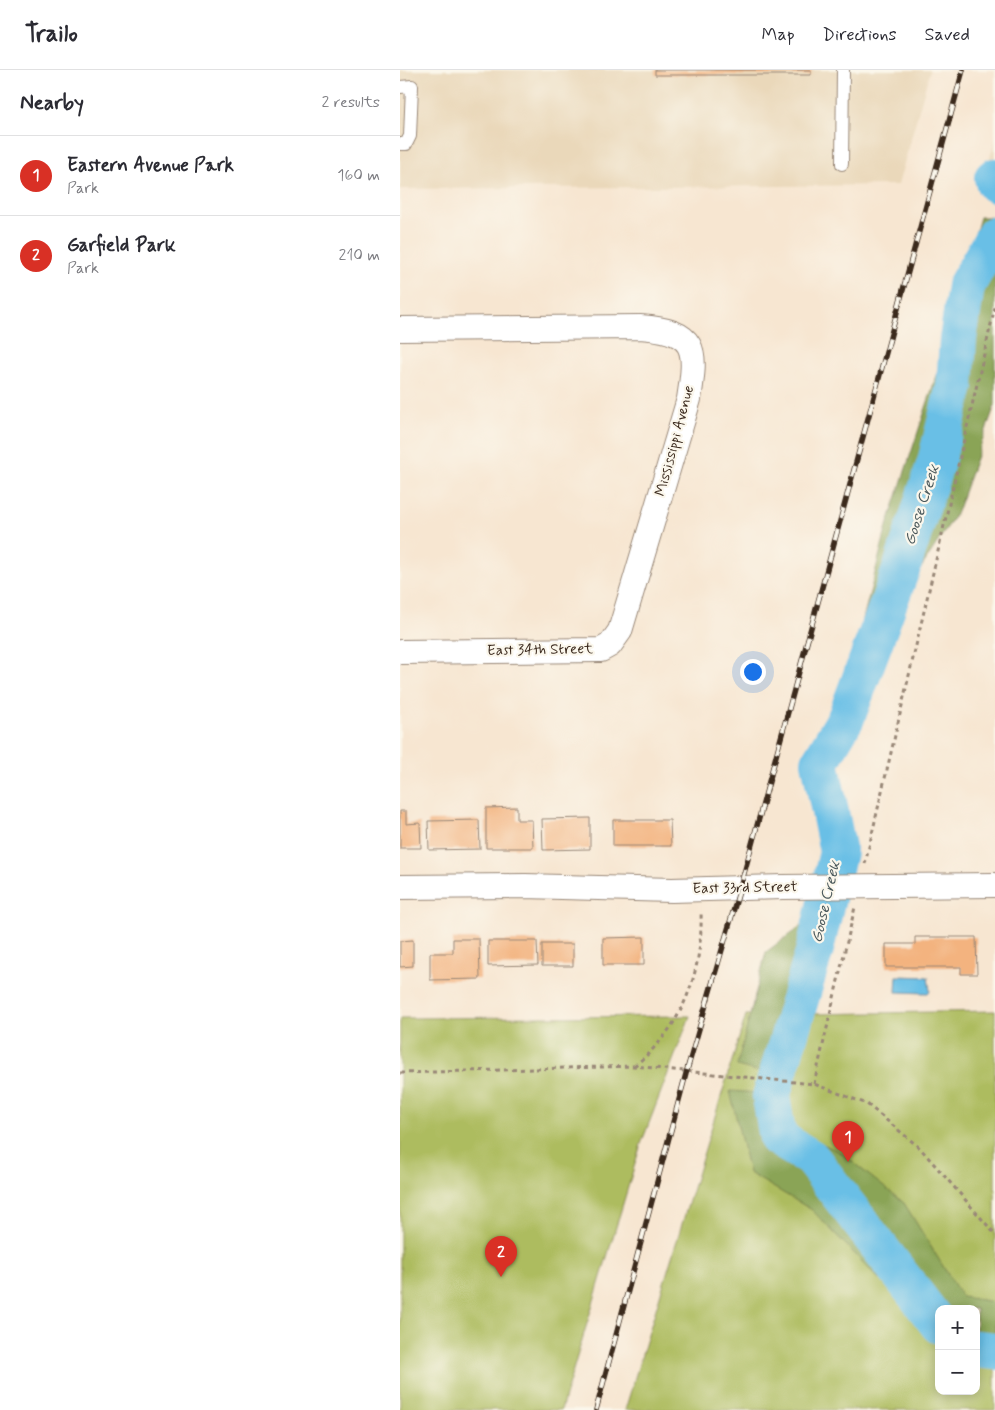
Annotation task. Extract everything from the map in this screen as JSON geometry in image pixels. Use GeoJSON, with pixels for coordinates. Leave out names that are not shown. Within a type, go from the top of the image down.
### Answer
{"type":"FeatureCollection","features":[{"type":"Feature","properties":{"kind":"street","name":"Mississippi Avenue"},"geometry":{"type":"LineString","coordinates":[[400,329],[640,327],[665,329],[680,337],[692,349],[695,364],[689,399],[634,582]]}},
{"type":"Feature","properties":{"kind":"street","name":"East 34th Street"},"geometry":{"type":"LineString","coordinates":[[400,652],[601,650],[610,645],[620,630],[634,582]]}},
{"type":"Feature","properties":{"kind":"street","name":"East 33rd Street"},"geometry":{"type":"LineString","coordinates":[[400,887],[525,886],[701,889],[995,885]]}},
{"type":"Feature","properties":{"kind":"lane"},"geometry":{"type":"LineString","coordinates":[[842,164],[843,70]]}},
{"type":"Feature","properties":{"kind":"lane"},"geometry":{"type":"LineString","coordinates":[[400,87],[412,86],[410,136],[406,144],[400,144]]}},
{"type":"Feature","properties":{"kind":"path"},"geometry":{"type":"LineString","coordinates":[[864,870],[995,307]]}},
{"type":"Feature","properties":{"kind":"path"},"geometry":{"type":"LineString","coordinates":[[634,1066],[654,1050],[680,1015],[696,969],[702,928],[701,889]]}},
{"type":"Feature","properties":{"kind":"path"},"geometry":{"type":"LineString","coordinates":[[814,1084],[857,900]]}},
{"type":"Feature","properties":{"kind":"path"},"geometry":{"type":"LineString","coordinates":[[400,1073],[634,1066],[814,1084],[867,1104],[920,1148],[995,1234]]}},
{"type":"Feature","properties":{"kind":"shaded area"},"geometry":{"type":"Polygon","coordinates":[[[400,70],[930,70],[898,185],[400,189],[400,70]]]}},
{"type":"Feature","properties":{"kind":"shaded area"},"geometry":{"type":"Polygon","coordinates":[[[995,140],[995,184],[982,184],[995,140]]]}},
{"type":"Feature","properties":{"kind":"green space"},"geometry":{"type":"Polygon","coordinates":[[[980,217],[995,217],[995,405],[957,512],[874,641],[863,619],[887,526],[936,377],[980,217]]]}},
{"type":"Feature","properties":{"kind":"green space"},"geometry":{"type":"Polygon","coordinates":[[[810,919],[764,1073],[737,1066],[766,952],[810,919]]]}},
{"type":"Feature","properties":{"kind":"green space"},"geometry":{"type":"Polygon","coordinates":[[[995,1011],[995,1410],[625,1410],[746,1015],[995,1011]]]}},
{"type":"Feature","properties":{"kind":"green space"},"geometry":{"type":"Polygon","coordinates":[[[690,1016],[641,1144],[561,1410],[400,1410],[400,1018],[690,1016]]]}},
{"type":"Feature","properties":{"kind":"green space"},"geometry":{"type":"Polygon","coordinates":[[[730,1091],[788,1095],[795,1131],[840,1152],[904,1203],[962,1297],[995,1302],[995,1338],[980,1336],[980,1305],[935,1305],[935,1311],[878,1278],[812,1210],[749,1173],[730,1091]]]}},
{"type":"Feature","properties":{"kind":"water"},"geometry":{"type":"Polygon","coordinates":[[[897,976],[928,977],[930,991],[928,993],[896,992],[897,976]]]}},
{"type":"Feature","properties":{"kind":"building"},"geometry":{"type":"Polygon","coordinates":[[[655,70],[811,70],[811,75],[655,75],[655,70]]]}},
{"type":"Feature","properties":{"kind":"building"},"geometry":{"type":"Polygon","coordinates":[[[517,807],[517,820],[532,820],[533,848],[486,848],[486,808],[517,807]]]}},
{"type":"Feature","properties":{"kind":"building"},"geometry":{"type":"Polygon","coordinates":[[[400,811],[406,811],[406,824],[420,823],[421,848],[400,848],[400,811]]]}},
{"type":"Feature","properties":{"kind":"building"},"geometry":{"type":"Polygon","coordinates":[[[590,818],[590,849],[543,850],[542,819],[590,818]]]}},
{"type":"Feature","properties":{"kind":"building"},"geometry":{"type":"Polygon","coordinates":[[[479,820],[480,849],[429,850],[428,821],[479,820]]]}},
{"type":"Feature","properties":{"kind":"building"},"geometry":{"type":"Polygon","coordinates":[[[613,820],[670,820],[671,846],[613,846],[613,820]]]}},
{"type":"Feature","properties":{"kind":"building"},"geometry":{"type":"Polygon","coordinates":[[[644,937],[644,965],[603,965],[603,938],[644,937]]]}},
{"type":"Feature","properties":{"kind":"building"},"geometry":{"type":"Polygon","coordinates":[[[915,937],[976,937],[977,974],[961,974],[961,967],[886,967],[886,944],[915,944],[915,937]]]}},
{"type":"Feature","properties":{"kind":"building"},"geometry":{"type":"Polygon","coordinates":[[[453,939],[479,939],[480,979],[430,980],[430,953],[453,953],[453,939]]]}},
{"type":"Feature","properties":{"kind":"building"},"geometry":{"type":"Polygon","coordinates":[[[413,940],[413,966],[400,967],[400,941],[413,940]]]}},
{"type":"Feature","properties":{"kind":"building"},"geometry":{"type":"Polygon","coordinates":[[[488,941],[537,941],[538,965],[488,966],[488,941]]]}},
{"type":"Feature","properties":{"kind":"building"},"geometry":{"type":"Polygon","coordinates":[[[542,944],[573,944],[573,966],[542,966],[542,944]]]}},
{"type":"Feature","properties":{"kind":"waterway","name":"Goose Creek"},"geometry":{"type":"LineString","coordinates":[[995,177],[993,178],[995,184]]}},
{"type":"Feature","properties":{"kind":"waterway","name":"Goose Creek"},"geometry":{"type":"LineString","coordinates":[[935,1320],[811,1158],[778,1138],[771,1097],[815,949],[838,852],[820,762],[846,718],[902,567],[936,462],[955,386],[958,339],[966,286],[995,235]]}},
{"type":"Feature","properties":{"kind":"waterway","name":"Goose Creek"},"geometry":{"type":"LineString","coordinates":[[980,1349],[995,1351]]}},
{"type":"Feature","properties":{"kind":"railway"},"geometry":{"type":"LineString","coordinates":[[596,1410],[687,1070],[740,888],[963,70]]}},
{"type":"Feature","properties":{"kind":"place","name":"Eastern Avenue Park"},"geometry":{"type":"Point","coordinates":[848,1162]}},
{"type":"Feature","properties":{"kind":"place","name":"Garfield Park"},"geometry":{"type":"Point","coordinates":[501,1277]}}]}
